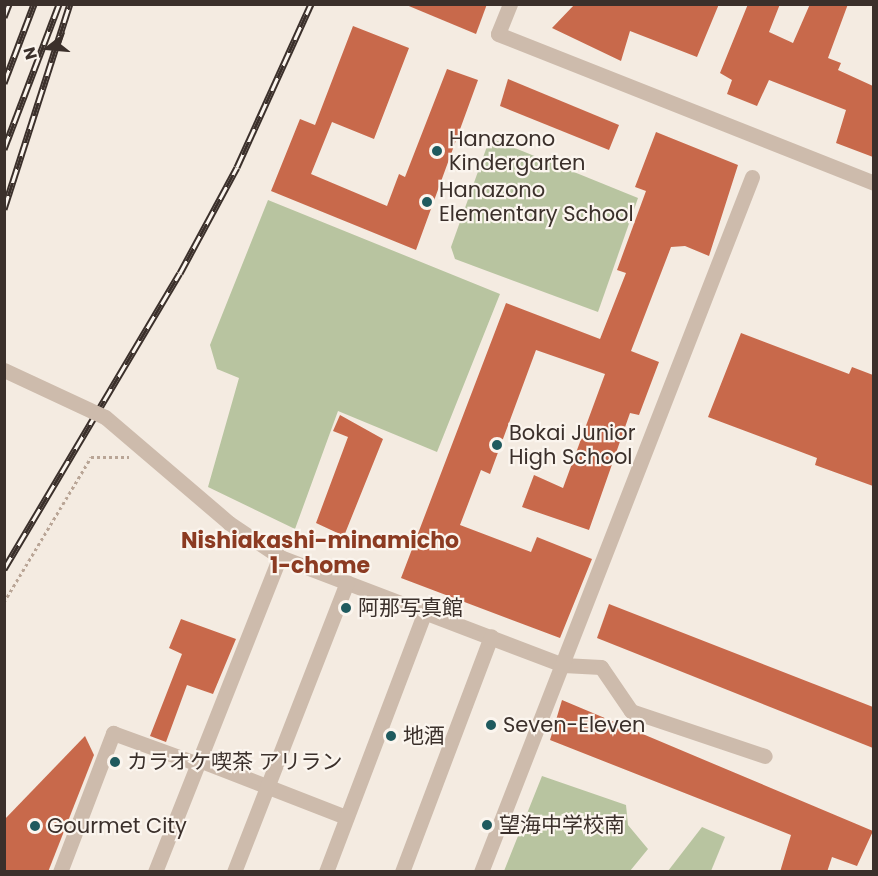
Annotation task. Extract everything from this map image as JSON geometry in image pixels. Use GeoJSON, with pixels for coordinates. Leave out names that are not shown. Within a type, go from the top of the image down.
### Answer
{"type":"FeatureCollection","features":[{"type":"Feature","properties":{"kind":"street"},"geometry":{"type":"LineString","coordinates":[[510,4],[498,34],[873,183]]}},
{"type":"Feature","properties":{"kind":"street"},"geometry":{"type":"LineString","coordinates":[[481,872],[752,177]]}},
{"type":"Feature","properties":{"kind":"street"},"geometry":{"type":"LineString","coordinates":[[4,370],[105,417],[144,446],[229,523],[280,557],[563,664],[601,667],[631,711],[765,756]]}},
{"type":"Feature","properties":{"kind":"street"},"geometry":{"type":"LineString","coordinates":[[155,872],[280,557]]}},
{"type":"Feature","properties":{"kind":"street"},"geometry":{"type":"LineString","coordinates":[[234,872],[347,582]]}},
{"type":"Feature","properties":{"kind":"street"},"geometry":{"type":"LineString","coordinates":[[326,872],[425,611]]}},
{"type":"Feature","properties":{"kind":"street"},"geometry":{"type":"LineString","coordinates":[[402,872],[491,636]]}},
{"type":"Feature","properties":{"kind":"street"},"geometry":{"type":"LineString","coordinates":[[60,872],[113,733],[199,762],[346,817]]}},
{"type":"Feature","properties":{"kind":"path"},"geometry":{"type":"LineString","coordinates":[[4,602],[91,457],[122,459],[144,446]]}},
{"type":"Feature","properties":{"kind":"green space"},"geometry":{"type":"Polygon","coordinates":[[[490,138],[638,198],[598,312],[455,259],[451,247],[490,138]]]}},
{"type":"Feature","properties":{"kind":"green space"},"geometry":{"type":"Polygon","coordinates":[[[268,200],[500,294],[437,452],[338,411],[295,529],[208,487],[239,378],[217,369],[210,345],[268,200]]]}},
{"type":"Feature","properties":{"kind":"green space"},"geometry":{"type":"Polygon","coordinates":[[[542,776],[626,805],[628,825],[648,849],[630,871],[504,871],[542,776]]]}},
{"type":"Feature","properties":{"kind":"green space"},"geometry":{"type":"Polygon","coordinates":[[[702,827],[725,837],[711,871],[668,871],[702,827]]]}},
{"type":"Feature","properties":{"kind":"building"},"geometry":{"type":"Polygon","coordinates":[[[404,4],[487,4],[476,34],[404,4]]]}},
{"type":"Feature","properties":{"kind":"building"},"geometry":{"type":"Polygon","coordinates":[[[575,4],[719,4],[697,57],[630,31],[621,61],[552,28],[575,4]]]}},
{"type":"Feature","properties":{"kind":"building"},"geometry":{"type":"Polygon","coordinates":[[[748,4],[780,4],[769,32],[793,43],[810,4],[848,4],[828,58],[841,63],[838,70],[873,86],[873,157],[836,143],[846,110],[769,80],[757,106],[727,94],[732,80],[720,73],[748,4]]]}},
{"type":"Feature","properties":{"kind":"building"},"geometry":{"type":"Polygon","coordinates":[[[353,26],[409,48],[374,139],[332,122],[311,174],[387,206],[399,174],[405,177],[447,69],[478,80],[416,250],[271,191],[300,119],[315,125],[353,26]]]}},
{"type":"Feature","properties":{"kind":"building"},"geometry":{"type":"Polygon","coordinates":[[[508,79],[619,125],[609,150],[500,106],[508,79]]]}},
{"type":"Feature","properties":{"kind":"building"},"geometry":{"type":"Polygon","coordinates":[[[656,132],[738,165],[709,256],[685,246],[671,247],[631,351],[659,362],[639,415],[630,413],[589,530],[522,507],[534,475],[563,488],[605,374],[536,350],[490,474],[481,470],[460,525],[531,552],[537,537],[592,559],[560,638],[401,578],[506,303],[600,339],[626,273],[617,270],[646,191],[635,187],[656,132]]]}},
{"type":"Feature","properties":{"kind":"building"},"geometry":{"type":"Polygon","coordinates":[[[741,333],[849,374],[852,367],[873,375],[873,486],[815,465],[817,458],[708,417],[741,333]]]}},
{"type":"Feature","properties":{"kind":"building"},"geometry":{"type":"Polygon","coordinates":[[[340,415],[383,439],[344,536],[316,523],[348,437],[333,431],[340,415]]]}},
{"type":"Feature","properties":{"kind":"building"},"geometry":{"type":"Polygon","coordinates":[[[609,604],[873,707],[873,748],[597,638],[609,604]]]}},
{"type":"Feature","properties":{"kind":"building"},"geometry":{"type":"Polygon","coordinates":[[[181,619],[236,639],[213,694],[187,685],[166,742],[150,736],[182,654],[169,648],[181,619]]]}},
{"type":"Feature","properties":{"kind":"building"},"geometry":{"type":"Polygon","coordinates":[[[562,700],[873,831],[857,866],[832,857],[827,872],[780,872],[791,835],[550,740],[562,700]]]}},
{"type":"Feature","properties":{"kind":"building"},"geometry":{"type":"Polygon","coordinates":[[[85,736],[94,755],[48,872],[4,872],[4,820],[85,736]]]}},
{"type":"Feature","properties":{"kind":"railway"},"geometry":{"type":"LineString","coordinates":[[4,17],[9,4]]}},
{"type":"Feature","properties":{"kind":"railway"},"geometry":{"type":"LineString","coordinates":[[4,83],[34,4]]}},
{"type":"Feature","properties":{"kind":"railway"},"geometry":{"type":"LineString","coordinates":[[4,149],[59,4]]}},
{"type":"Feature","properties":{"kind":"railway"},"geometry":{"type":"LineString","coordinates":[[4,209],[70,4]]}},
{"type":"Feature","properties":{"kind":"railway"},"geometry":{"type":"LineString","coordinates":[[4,569],[180,273],[237,167],[311,4]]}},
{"type":"Feature","properties":{"kind":"place","name":"Hanazono Kindergarten"},"geometry":{"type":"Point","coordinates":[437,151]}},
{"type":"Feature","properties":{"kind":"place","name":"Hanazono Elementary School"},"geometry":{"type":"Point","coordinates":[427,202]}},
{"type":"Feature","properties":{"kind":"place","name":"Bokai Junior High School"},"geometry":{"type":"Point","coordinates":[497,445]}},
{"type":"Feature","properties":{"kind":"place","name":"阿那写真館"},"geometry":{"type":"Point","coordinates":[346,608]}},
{"type":"Feature","properties":{"kind":"place","name":"Seven-Eleven"},"geometry":{"type":"Point","coordinates":[491,725]}},
{"type":"Feature","properties":{"kind":"place","name":"地酒"},"geometry":{"type":"Point","coordinates":[391,736]}},
{"type":"Feature","properties":{"kind":"place","name":"カラオケ喫茶 アリラン"},"geometry":{"type":"Point","coordinates":[115,762]}},
{"type":"Feature","properties":{"kind":"place","name":"望海中学校南"},"geometry":{"type":"Point","coordinates":[487,825]}},
{"type":"Feature","properties":{"kind":"place","name":"Gourmet City"},"geometry":{"type":"Point","coordinates":[35,826]}},
{"type":"Feature","properties":{"kind":"district","name":"Nishiakashi-minamicho 1-chome"},"geometry":{"type":"Point","coordinates":[320,552]}}]}
